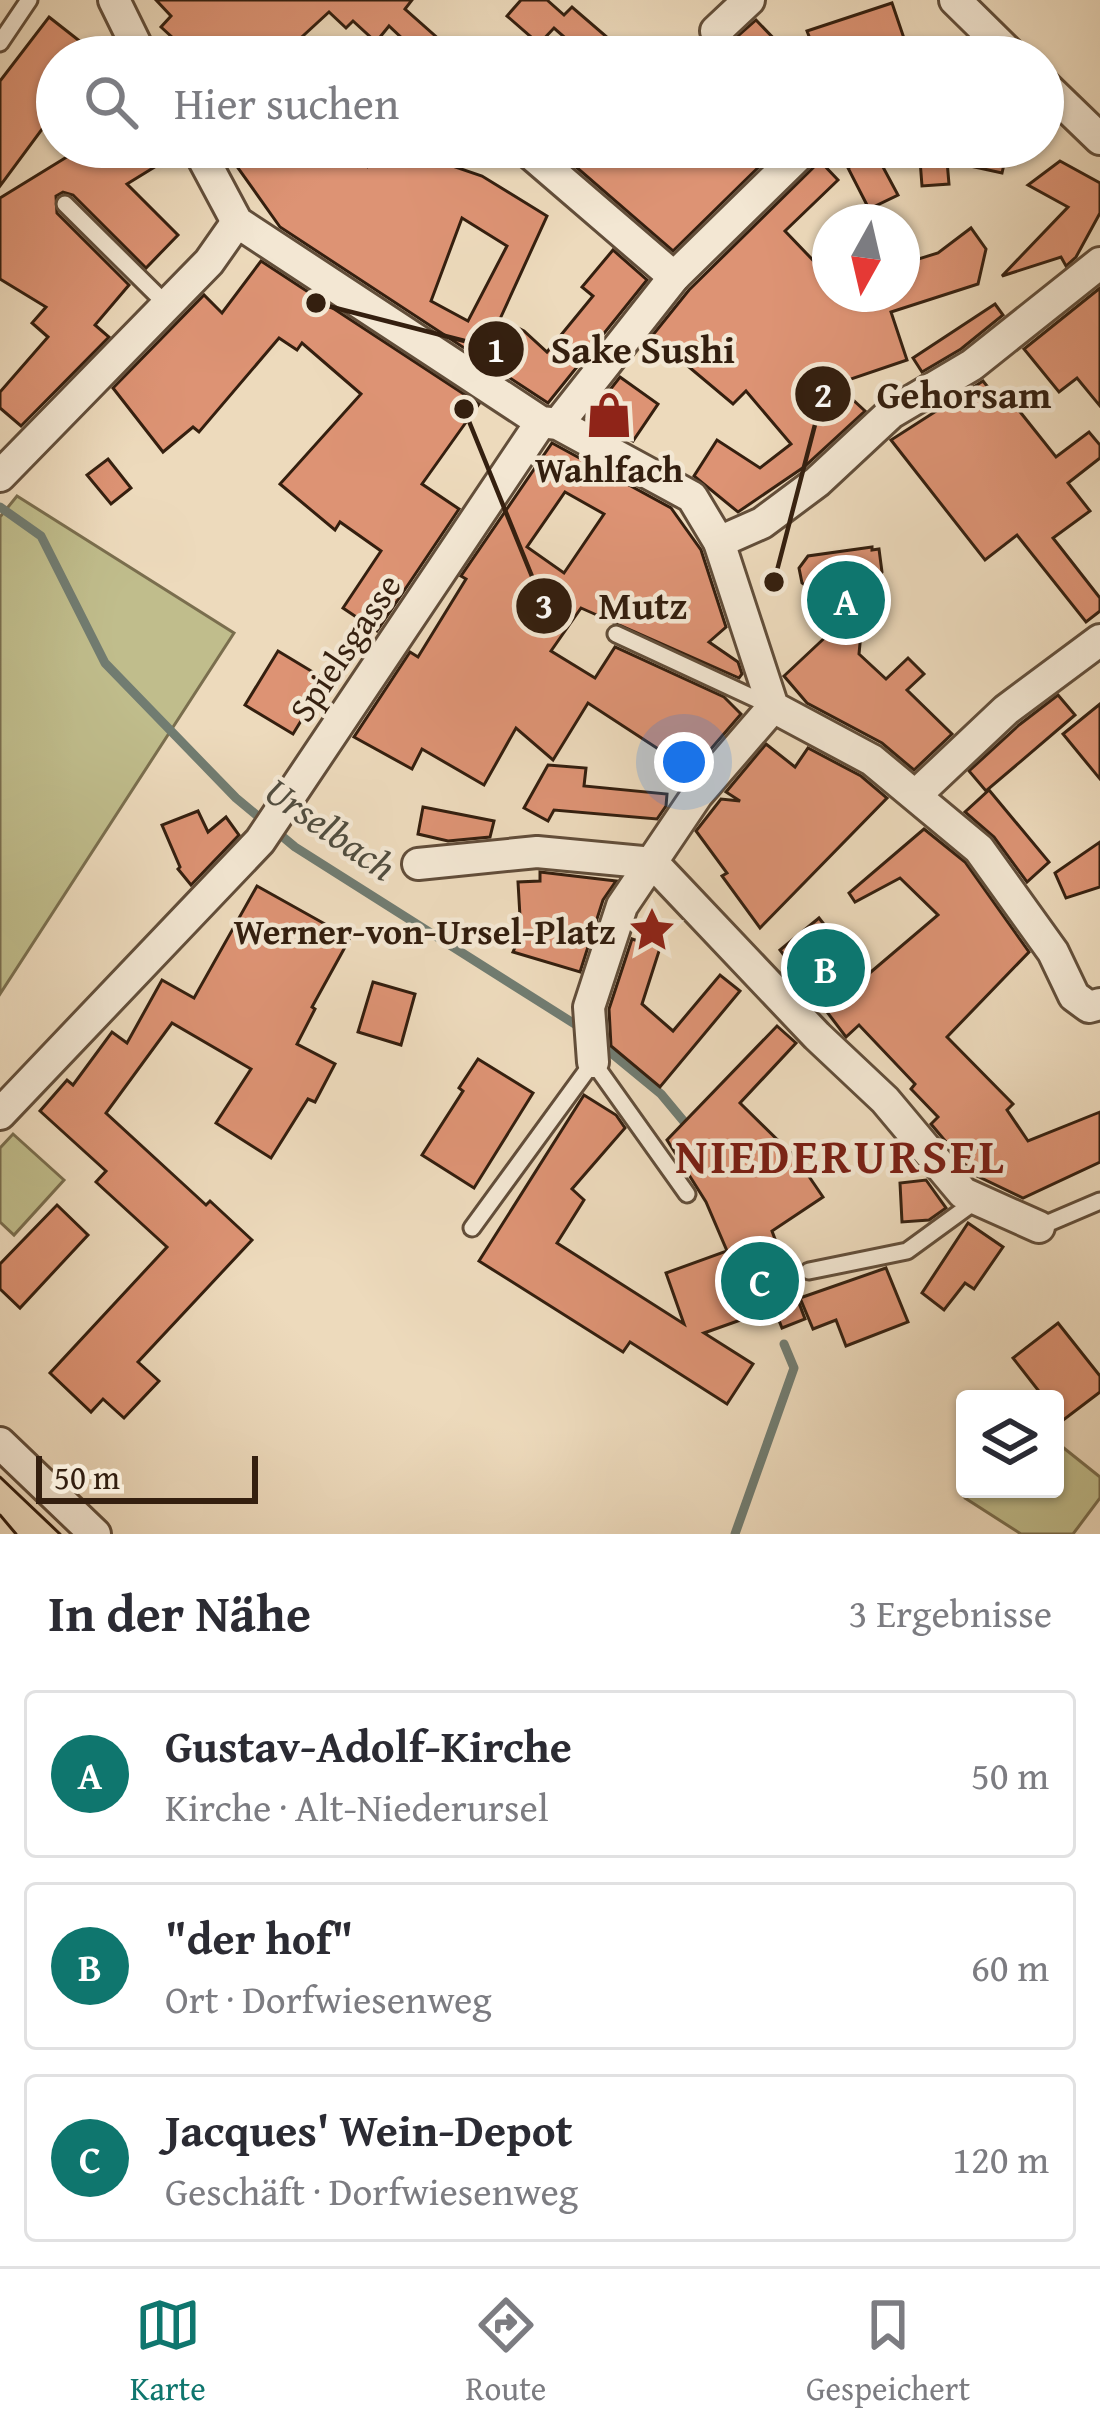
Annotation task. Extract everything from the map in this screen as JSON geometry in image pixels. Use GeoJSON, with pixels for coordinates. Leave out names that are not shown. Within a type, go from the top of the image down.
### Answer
{"type":"FeatureCollection","features":[{"type":"Feature","properties":{"kind":"street"},"geometry":{"type":"LineString","coordinates":[[716,31],[749,0]]}},
{"type":"Feature","properties":{"kind":"street"},"geometry":{"type":"LineString","coordinates":[[955,0],[992,36]]}},
{"type":"Feature","properties":{"kind":"street"},"geometry":{"type":"LineString","coordinates":[[112,1],[131,36]]}},
{"type":"Feature","properties":{"kind":"street"},"geometry":{"type":"LineString","coordinates":[[1064,108],[1100,118]]}},
{"type":"Feature","properties":{"kind":"street"},"geometry":{"type":"LineString","coordinates":[[1064,112],[1100,139]]}},
{"type":"Feature","properties":{"kind":"street"},"geometry":{"type":"LineString","coordinates":[[208,168],[237,223],[550,423],[692,497],[719,542],[773,707],[872,760],[979,849],[1053,952],[1074,996],[1094,1005]]}},
{"type":"Feature","properties":{"kind":"street"},"geometry":{"type":"LineString","coordinates":[[547,168],[674,277]]}},
{"type":"Feature","properties":{"kind":"street","name":"Spielsgasse"},"geometry":{"type":"LineString","coordinates":[[0,1114],[260,841],[550,423],[674,277],[786,168]]}},
{"type":"Feature","properties":{"kind":"street"},"geometry":{"type":"LineString","coordinates":[[9,466],[208,262],[237,223]]}},
{"type":"Feature","properties":{"kind":"street"},"geometry":{"type":"LineString","coordinates":[[719,542],[763,523],[817,482],[891,413],[972,364],[1100,263]]}},
{"type":"Feature","properties":{"kind":"street"},"geometry":{"type":"LineString","coordinates":[[916,795],[1006,710],[1100,640]]}},
{"type":"Feature","properties":{"kind":"street"},"geometry":{"type":"LineString","coordinates":[[593,1062],[589,1007],[622,906],[697,795],[773,707]]}},
{"type":"Feature","properties":{"kind":"street"},"geometry":{"type":"LineString","coordinates":[[418,864],[537,852],[653,863],[885,1100],[963,1193],[1039,1227]]}},
{"type":"Feature","properties":{"kind":"street"},"geometry":{"type":"LineString","coordinates":[[0,1443],[95,1534]]}},
{"type":"Feature","properties":{"kind":"lane"},"geometry":{"type":"LineString","coordinates":[[0,43],[29,0]]}},
{"type":"Feature","properties":{"kind":"lane"},"geometry":{"type":"LineString","coordinates":[[65,204],[166,304]]}},
{"type":"Feature","properties":{"kind":"lane"},"geometry":{"type":"LineString","coordinates":[[616,634],[773,707]]}},
{"type":"Feature","properties":{"kind":"lane"},"geometry":{"type":"LineString","coordinates":[[472,1228],[593,1062],[687,1194]]}},
{"type":"Feature","properties":{"kind":"lane"},"geometry":{"type":"LineString","coordinates":[[809,1271],[908,1251],[977,1200]]}},
{"type":"Feature","properties":{"kind":"lane"},"geometry":{"type":"LineString","coordinates":[[1039,1227],[1100,1201]]}},
{"type":"Feature","properties":{"kind":"shaded area"},"geometry":{"type":"Polygon","coordinates":[[[17,496],[234,633],[0,994],[0,517],[17,496]]]}},
{"type":"Feature","properties":{"kind":"shaded area"},"geometry":{"type":"Polygon","coordinates":[[[13,1134],[64,1180],[14,1235],[0,1222],[0,1148],[13,1134]]]}},
{"type":"Feature","properties":{"kind":"shaded area"},"geometry":{"type":"Polygon","coordinates":[[[1064,1448],[1100,1477],[1100,1498],[1073,1534],[1021,1534],[965,1498],[1064,1498],[1064,1448]]]}},
{"type":"Feature","properties":{"kind":"building"},"geometry":{"type":"Polygon","coordinates":[[[156,0],[412,0],[405,9],[435,36],[400,36],[389,26],[381,36],[369,36],[353,21],[346,28],[329,12],[303,36],[171,36],[161,27],[171,16],[156,0]]]}},
{"type":"Feature","properties":{"kind":"building"},"geometry":{"type":"Polygon","coordinates":[[[521,0],[547,0],[564,15],[572,7],[606,36],[563,36],[554,28],[546,36],[530,36],[507,16],[521,0]]]}},
{"type":"Feature","properties":{"kind":"building"},"geometry":{"type":"Polygon","coordinates":[[[892,3],[903,36],[809,36],[807,31],[892,3]]]}},
{"type":"Feature","properties":{"kind":"building"},"geometry":{"type":"Polygon","coordinates":[[[49,17],[73,36],[36,36],[36,137],[0,186],[0,81],[49,17]]]}},
{"type":"Feature","properties":{"kind":"building"},"geometry":{"type":"Polygon","coordinates":[[[756,20],[771,36],[738,36],[756,20]]]}},
{"type":"Feature","properties":{"kind":"building"},"geometry":{"type":"Polygon","coordinates":[[[1064,163],[1100,183],[1100,213],[1066,266],[1061,257],[1002,276],[1068,207],[1028,185],[1051,168],[1064,168],[1064,163]]]}},
{"type":"Feature","properties":{"kind":"building"},"geometry":{"type":"Polygon","coordinates":[[[49,168],[153,168],[127,184],[178,235],[146,268],[73,195],[56,196],[57,213],[129,285],[95,325],[109,337],[21,426],[0,408],[0,392],[48,337],[32,323],[46,307],[0,279],[0,198],[49,168]]]}},
{"type":"Feature","properties":{"kind":"building"},"geometry":{"type":"Polygon","coordinates":[[[238,168],[459,168],[482,176],[547,216],[500,319],[524,331],[547,352],[593,296],[582,287],[613,250],[647,280],[548,403],[280,227],[238,168]],[[462,218],[431,301],[468,321],[507,246],[462,218]]]}},
{"type":"Feature","properties":{"kind":"building"},"geometry":{"type":"Polygon","coordinates":[[[577,168],[758,168],[673,251],[577,168]]]}},
{"type":"Feature","properties":{"kind":"building"},"geometry":{"type":"Polygon","coordinates":[[[813,168],[827,168],[838,180],[785,231],[812,259],[812,312],[891,312],[907,360],[836,384],[865,411],[804,467],[738,512],[694,476],[717,440],[760,468],[791,444],[746,391],[733,404],[652,336],[689,290],[813,168]]]}},
{"type":"Feature","properties":{"kind":"building"},"geometry":{"type":"Polygon","coordinates":[[[848,168],[884,168],[898,195],[866,204],[848,168]]]}},
{"type":"Feature","properties":{"kind":"building"},"geometry":{"type":"Polygon","coordinates":[[[921,168],[948,168],[949,184],[922,186],[921,168]]]}},
{"type":"Feature","properties":{"kind":"building"},"geometry":{"type":"Polygon","coordinates":[[[971,228],[986,249],[978,284],[920,303],[920,258],[938,253],[971,228]]]}},
{"type":"Feature","properties":{"kind":"building"},"geometry":{"type":"Polygon","coordinates":[[[261,261],[479,404],[422,484],[459,509],[377,631],[343,608],[381,551],[340,522],[335,530],[280,484],[361,394],[302,343],[297,350],[279,338],[199,432],[193,427],[163,452],[113,388],[204,295],[222,313],[261,261]]]}},
{"type":"Feature","properties":{"kind":"building"},"geometry":{"type":"Polygon","coordinates":[[[1100,288],[1100,406],[1077,378],[1059,392],[1024,349],[1100,288]]]}},
{"type":"Feature","properties":{"kind":"building"},"geometry":{"type":"Polygon","coordinates":[[[995,304],[1003,315],[961,349],[922,372],[913,358],[995,304]]]}},
{"type":"Feature","properties":{"kind":"building"},"geometry":{"type":"Polygon","coordinates":[[[620,377],[658,404],[633,441],[588,418],[620,377]]]}},
{"type":"Feature","properties":{"kind":"building"},"geometry":{"type":"Polygon","coordinates":[[[983,381],[1005,409],[1013,403],[1056,457],[1089,432],[1100,445],[1100,458],[1068,483],[1090,511],[1053,538],[1100,598],[1100,611],[1086,622],[1017,535],[985,560],[891,440],[983,381]]]}},
{"type":"Feature","properties":{"kind":"building"},"geometry":{"type":"Polygon","coordinates":[[[552,443],[671,508],[701,550],[726,627],[709,642],[738,662],[742,674],[739,678],[581,608],[551,651],[595,678],[615,647],[724,697],[741,714],[692,771],[588,703],[553,760],[516,728],[484,785],[422,749],[412,769],[354,737],[410,652],[418,657],[466,579],[461,576],[552,443]],[[565,492],[527,547],[564,573],[604,514],[565,492]]]}},
{"type":"Feature","properties":{"kind":"building"},"geometry":{"type":"Polygon","coordinates":[[[108,459],[131,488],[111,504],[87,475],[108,459]]]}},
{"type":"Feature","properties":{"kind":"building"},"geometry":{"type":"Polygon","coordinates":[[[879,549],[882,572],[875,581],[880,609],[861,633],[859,654],[886,679],[908,658],[924,674],[907,690],[952,734],[914,770],[882,743],[807,703],[784,676],[833,630],[817,618],[813,591],[802,583],[799,568],[808,556],[879,549]]]}},
{"type":"Feature","properties":{"kind":"building"},"geometry":{"type":"Polygon","coordinates":[[[278,651],[326,680],[293,734],[245,705],[278,651]]]}},
{"type":"Feature","properties":{"kind":"building"},"geometry":{"type":"Polygon","coordinates":[[[1058,695],[1075,715],[986,791],[969,771],[1058,695]]]}},
{"type":"Feature","properties":{"kind":"building"},"geometry":{"type":"Polygon","coordinates":[[[1100,704],[1100,779],[1063,734],[1100,704]]]}},
{"type":"Feature","properties":{"kind":"building"},"geometry":{"type":"Polygon","coordinates":[[[766,744],[795,767],[808,748],[861,776],[887,798],[760,928],[696,831],[721,799],[740,801],[726,792],[766,744]]]}},
{"type":"Feature","properties":{"kind":"building"},"geometry":{"type":"Polygon","coordinates":[[[548,765],[586,768],[584,786],[667,794],[666,806],[657,819],[554,810],[548,821],[524,808],[548,765]]]}},
{"type":"Feature","properties":{"kind":"building"},"geometry":{"type":"Polygon","coordinates":[[[989,790],[1049,862],[1027,882],[994,837],[965,812],[989,790]]]}},
{"type":"Feature","properties":{"kind":"building"},"geometry":{"type":"Polygon","coordinates":[[[423,807],[494,821],[490,837],[448,841],[418,834],[423,807]]]}},
{"type":"Feature","properties":{"kind":"building"},"geometry":{"type":"Polygon","coordinates":[[[198,811],[208,832],[226,817],[239,835],[191,885],[178,869],[162,825],[198,811]]]}},
{"type":"Feature","properties":{"kind":"building"},"geometry":{"type":"Polygon","coordinates":[[[924,829],[965,862],[1029,952],[947,1037],[1013,1104],[1007,1110],[1028,1141],[1100,1112],[1100,1162],[1023,1198],[973,1174],[931,1124],[938,1117],[911,1089],[915,1084],[859,1025],[846,1037],[780,950],[819,918],[865,977],[938,915],[900,878],[855,902],[849,893],[924,829]]]}},
{"type":"Feature","properties":{"kind":"building"},"geometry":{"type":"Polygon","coordinates":[[[1100,842],[1100,887],[1066,898],[1055,873],[1100,842]]]}},
{"type":"Feature","properties":{"kind":"building"},"geometry":{"type":"Polygon","coordinates":[[[540,872],[616,881],[603,900],[580,972],[513,952],[521,934],[518,882],[540,881],[540,872]]]}},
{"type":"Feature","properties":{"kind":"building"},"geometry":{"type":"Polygon","coordinates":[[[257,886],[350,938],[297,1044],[335,1064],[315,1102],[308,1099],[271,1158],[216,1123],[251,1069],[172,1023],[106,1113],[206,1205],[210,1201],[252,1240],[138,1362],[159,1381],[124,1418],[103,1399],[91,1412],[50,1373],[167,1247],[96,1182],[106,1171],[40,1111],[67,1080],[73,1085],[112,1032],[127,1043],[162,980],[194,998],[257,886]]]}},
{"type":"Feature","properties":{"kind":"building"},"geometry":{"type":"Polygon","coordinates":[[[632,939],[660,948],[642,1004],[673,1031],[720,975],[740,991],[660,1087],[611,1046],[609,1009],[632,939]]]}},
{"type":"Feature","properties":{"kind":"building"},"geometry":{"type":"Polygon","coordinates":[[[373,982],[415,994],[401,1045],[358,1032],[373,982]]]}},
{"type":"Feature","properties":{"kind":"building"},"geometry":{"type":"Polygon","coordinates":[[[777,1026],[796,1043],[740,1103],[797,1159],[823,1197],[772,1231],[805,1319],[782,1328],[774,1308],[704,1333],[753,1364],[727,1404],[630,1342],[623,1352],[479,1261],[584,1095],[616,1115],[625,1128],[572,1189],[584,1200],[557,1243],[684,1324],[666,1273],[727,1251],[706,1202],[667,1140],[777,1026]]]}},
{"type":"Feature","properties":{"kind":"building"},"geometry":{"type":"Polygon","coordinates":[[[478,1059],[533,1093],[474,1188],[422,1155],[478,1059]]]}},
{"type":"Feature","properties":{"kind":"building"},"geometry":{"type":"Polygon","coordinates":[[[926,1180],[946,1208],[929,1220],[902,1222],[900,1183],[926,1180]]]}},
{"type":"Feature","properties":{"kind":"building"},"geometry":{"type":"Polygon","coordinates":[[[57,1205],[88,1235],[20,1308],[0,1289],[0,1264],[57,1205]]]}},
{"type":"Feature","properties":{"kind":"building"},"geometry":{"type":"Polygon","coordinates":[[[968,1223],[1003,1247],[974,1289],[965,1283],[944,1310],[922,1293],[968,1223]]]}},
{"type":"Feature","properties":{"kind":"building"},"geometry":{"type":"Polygon","coordinates":[[[886,1268],[908,1322],[846,1346],[836,1320],[813,1329],[800,1298],[886,1268]]]}},
{"type":"Feature","properties":{"kind":"building"},"geometry":{"type":"Polygon","coordinates":[[[1058,1323],[1100,1376],[1100,1392],[1064,1419],[1064,1390],[1038,1390],[1013,1358],[1058,1323]]]}},
{"type":"Feature","properties":{"kind":"waterway","name":"Urselbach"},"geometry":{"type":"LineString","coordinates":[[0,507],[41,536],[105,663],[236,798],[295,847],[581,1028]]}},
{"type":"Feature","properties":{"kind":"waterway","name":"Urselbach"},"geometry":{"type":"LineString","coordinates":[[599,1043],[661,1094],[691,1130]]}},
{"type":"Feature","properties":{"kind":"waterway","name":"Urselbach"},"geometry":{"type":"LineString","coordinates":[[735,1534],[794,1368],[784,1344]]}},
{"type":"Feature","properties":{"kind":"tram line"},"geometry":{"type":"LineString","coordinates":[[0,1477],[60,1534]]}},
{"type":"Feature","properties":{"kind":"tram line"},"geometry":{"type":"LineString","coordinates":[[0,1515],[16,1534]]}},
{"type":"Feature","properties":{"kind":"place","name":"Sake Sushi"},"geometry":{"type":"Point","coordinates":[316,303]}},
{"type":"Feature","properties":{"kind":"place","name":"Mutz"},"geometry":{"type":"Point","coordinates":[464,409]}},
{"type":"Feature","properties":{"kind":"place","name":"Wahlfach"},"geometry":{"type":"Point","coordinates":[609,415]}},
{"type":"Feature","properties":{"kind":"place","name":"Gehorsam"},"geometry":{"type":"Point","coordinates":[774,582]}},
{"type":"Feature","properties":{"kind":"place","name":"Gustav-Adolf-Kirche"},"geometry":{"type":"Point","coordinates":[846,600]}},
{"type":"Feature","properties":{"kind":"place","name":"Werner-von-Ursel-Platz"},"geometry":{"type":"Point","coordinates":[652,930]}},
{"type":"Feature","properties":{"kind":"place","name":"\"der hof\""},"geometry":{"type":"Point","coordinates":[826,968]}},
{"type":"Feature","properties":{"kind":"place","name":"Jacques' Wein-Depot"},"geometry":{"type":"Point","coordinates":[760,1281]}},
{"type":"Feature","properties":{"kind":"district","name":"NIEDERURSEL"},"geometry":{"type":"Point","coordinates":[841,1155]}}]}
